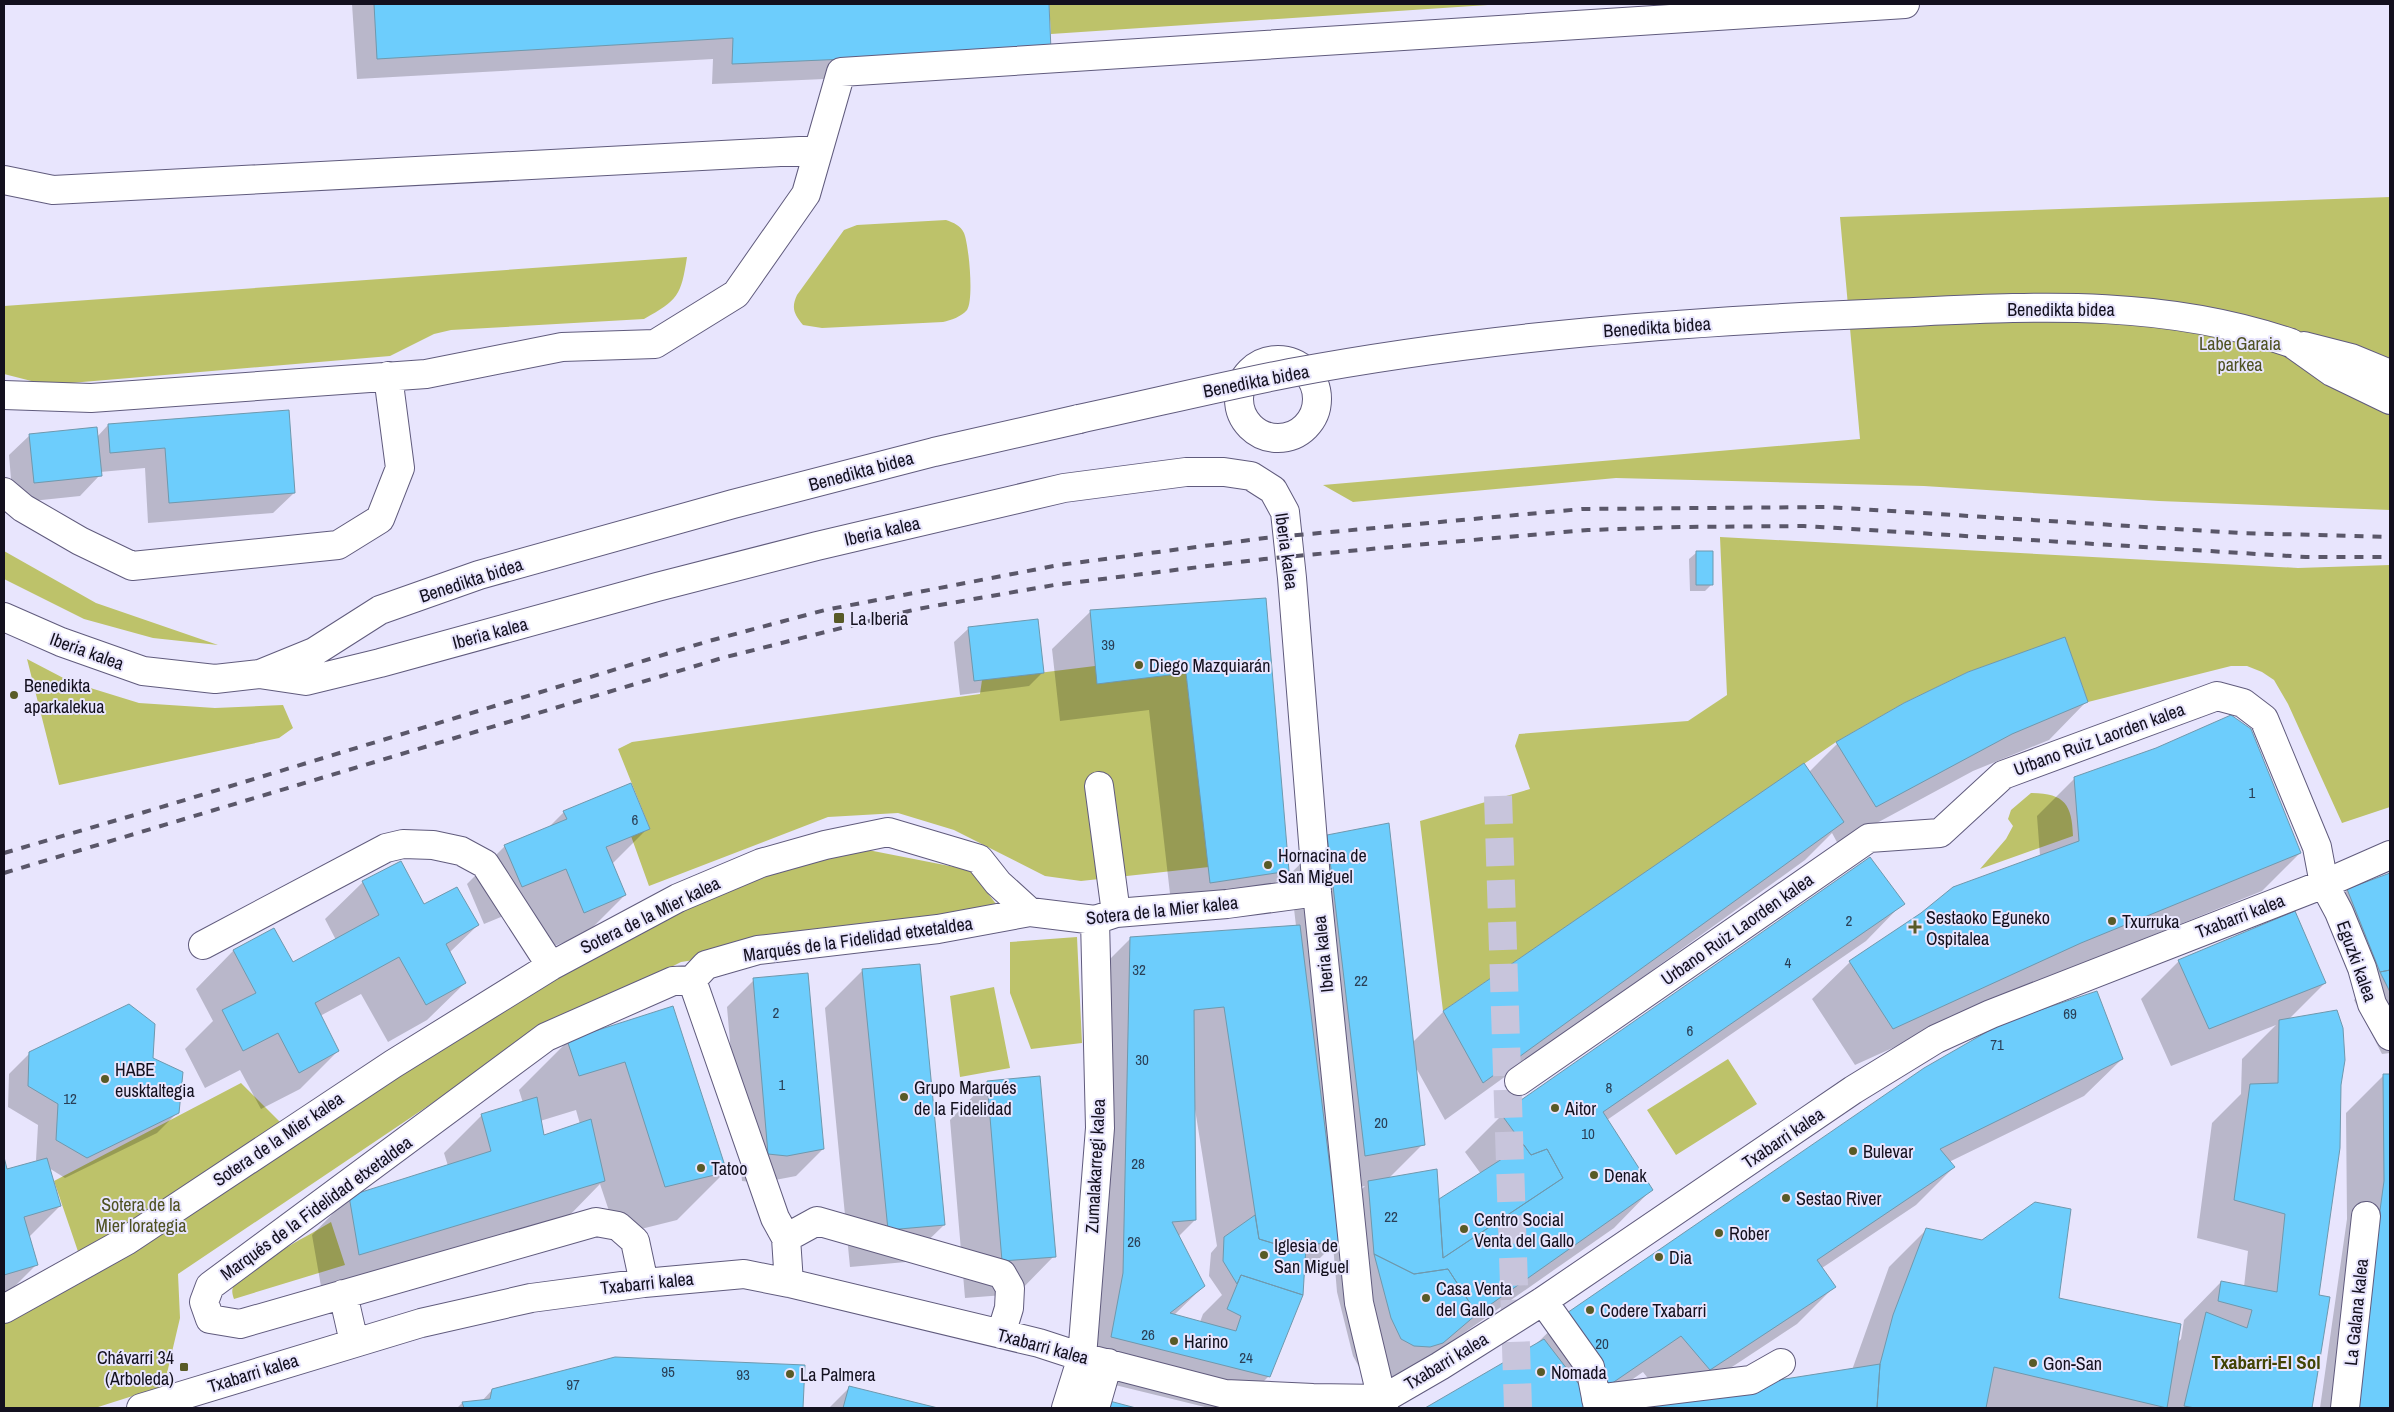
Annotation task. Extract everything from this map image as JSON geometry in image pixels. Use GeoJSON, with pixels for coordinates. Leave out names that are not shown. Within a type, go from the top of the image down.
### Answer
{"type":"FeatureCollection","features":[{"type":"Feature","properties":{"kind":"street"},"geometry":{"type":"LineString","coordinates":[[4,395],[91,398],[426,374],[506,357],[562,348],[655,344],[736,294],[806,194],[840,72],[1905,4]]}},
{"type":"Feature","properties":{"kind":"street"},"geometry":{"type":"LineString","coordinates":[[4,180],[52,190],[818,150]]}},
{"type":"Feature","properties":{"kind":"street","name":"Benedikta bidea"},"geometry":{"type":"LineString","coordinates":[[259,674],[314,652],[380,610],[479,575],[732,504],[934,452],[1290,373],[1465,346],[1548,336],[1789,317],[2052,307],[2110,308],[2173,315],[2230,325],[2350,358],[2390,374]]}},
{"type":"Feature","properties":{"kind":"street"},"geometry":{"type":"LineString","coordinates":[[2291,343],[2332,372],[2390,400]]}},
{"type":"Feature","properties":{"kind":"street"},"geometry":{"type":"LineString","coordinates":[[4,492],[23,508],[80,541],[132,566],[338,545],[380,520],[400,468],[388,376]]}},
{"type":"Feature","properties":{"kind":"street"},"geometry":{"type":"LineString","coordinates":[[1251,476],[1253,449],[1260,434]]}},
{"type":"Feature","properties":{"kind":"street","name":"Iberia kalea"},"geometry":{"type":"LineString","coordinates":[[4,617],[61,642],[143,671],[215,679],[259,674],[306,681],[817,546],[1064,488],[1186,472],[1224,472],[1251,476],[1273,490],[1285,512],[1293,588],[1317,892],[1359,1303],[1384,1403]]}},
{"type":"Feature","properties":{"kind":"street","name":"Iberia kalea"},"geometry":{"type":"LineString","coordinates":[[337,638],[340,652],[359,661],[380,663]]}},
{"type":"Feature","properties":{"kind":"street","name":"Urbano Ruiz Laorden kalea"},"geometry":{"type":"LineString","coordinates":[[1519,1081],[1869,838],[1940,833],[2003,775],[2217,696],[2243,703],[2264,719],[2317,847],[2324,884]]}},
{"type":"Feature","properties":{"kind":"street","name":"Zumalakarregi kalea"},"geometry":{"type":"LineString","coordinates":[[1066,1408],[1082,1357],[1100,1128],[1106,917],[1099,786]]}},
{"type":"Feature","properties":{"kind":"street","name":"Sotera de la Mier kalea"},"geometry":{"type":"LineString","coordinates":[[4,1309],[126,1241],[392,1064],[551,966],[678,898],[761,863],[825,845],[888,832],[979,859],[998,883],[1030,912],[1106,917],[1317,892]]}},
{"type":"Feature","properties":{"kind":"street"},"geometry":{"type":"LineString","coordinates":[[203,945],[386,848],[403,844],[433,845],[461,851],[485,864],[551,966]]}},
{"type":"Feature","properties":{"kind":"street","name":"Txabarri kalea"},"geometry":{"type":"LineString","coordinates":[[141,1408],[421,1323],[531,1298],[644,1283],[744,1274],[1039,1343],[1082,1357],[1225,1394],[1384,1403],[1543,1300],[1853,1090],[1936,1040],[1991,1014],[2112,965],[2324,884],[2390,855]]}},
{"type":"Feature","properties":{"kind":"street","name":"Eguzki kalea"},"geometry":{"type":"LineString","coordinates":[[2324,884],[2339,912],[2362,968],[2372,1004],[2390,1036]]}},
{"type":"Feature","properties":{"kind":"street","name":"Marqués de la Fidelidad etxetaldea"},"geometry":{"type":"LineString","coordinates":[[644,1283],[634,1241],[618,1226],[596,1222],[240,1324],[210,1319],[204,1302],[210,1286],[546,1037],[673,981],[692,980],[706,965],[758,950],[938,928],[1030,912]]}},
{"type":"Feature","properties":{"kind":"street"},"geometry":{"type":"LineString","coordinates":[[692,980],[775,1218],[786,1238],[789,1283]]}},
{"type":"Feature","properties":{"kind":"street","name":"La Galana kalea"},"geometry":{"type":"LineString","coordinates":[[2345,1408],[2366,1216]]}},
{"type":"Feature","properties":{"kind":"street"},"geometry":{"type":"LineString","coordinates":[[786,1238],[818,1221],[1002,1274],[1010,1288],[1009,1308],[1001,1334]]}},
{"type":"Feature","properties":{"kind":"street"},"geometry":{"type":"LineString","coordinates":[[343,1294],[354,1342]]}},
{"type":"Feature","properties":{"kind":"street"},"geometry":{"type":"LineString","coordinates":[[1543,1300],[1590,1367],[1597,1404],[1751,1380],[1781,1363]]}},
{"type":"Feature","properties":{"kind":"street"},"geometry":{"type":"LineString","coordinates":[[1095,1408],[1108,1363]]}},
{"type":"Feature","properties":{"kind":"green space"},"geometry":{"type":"Polygon","coordinates":[[[1049,4],[1503,4],[1051,34],[1049,4]]]}},
{"type":"Feature","properties":{"kind":"green space","name":"Labe Garaia parkea"},"geometry":{"type":"Polygon","coordinates":[[[2390,197],[2390,510],[2159,501],[1924,486],[1616,478],[1353,502],[1323,485],[1860,439],[1840,217],[2390,197]]]}},
{"type":"Feature","properties":{"kind":"green space"},"geometry":{"type":"Polygon","coordinates":[[[946,220],[961,228],[968,249],[970,295],[967,310],[962,315],[943,322],[822,328],[803,325],[797,318],[794,304],[797,295],[844,230],[857,225],[946,220]]]}},
{"type":"Feature","properties":{"kind":"green space"},"geometry":{"type":"Polygon","coordinates":[[[687,257],[683,280],[676,296],[664,307],[644,319],[451,330],[434,334],[390,356],[47,385],[4,374],[4,306],[687,257]]]}},
{"type":"Feature","properties":{"kind":"green space"},"geometry":{"type":"Polygon","coordinates":[[[1720,537],[2298,568],[2390,565],[2390,807],[2342,823],[2288,704],[2274,680],[2262,672],[2247,666],[2231,666],[2088,702],[2065,638],[1968,672],[1904,703],[1836,742],[1443,1011],[1420,821],[1530,789],[1515,746],[1519,734],[1688,721],[1727,695],[1720,537]]]}},
{"type":"Feature","properties":{"kind":"green space"},"geometry":{"type":"Polygon","coordinates":[[[4,551],[96,603],[218,645],[153,638],[84,619],[4,579],[4,551]]]}},
{"type":"Feature","properties":{"kind":"green space"},"geometry":{"type":"Polygon","coordinates":[[[27,659],[71,682],[139,703],[215,708],[283,705],[293,728],[279,738],[59,785],[27,659]]]}},
{"type":"Feature","properties":{"kind":"green space"},"geometry":{"type":"Polygon","coordinates":[[[1095,666],[1186,673],[1209,867],[1081,881],[1045,876],[954,830],[898,813],[828,817],[649,886],[631,836],[650,829],[618,749],[632,742],[980,694],[982,680],[1095,666]]]}},
{"type":"Feature","properties":{"kind":"green space"},"geometry":{"type":"Polygon","coordinates":[[[2031,793],[2052,795],[2064,803],[2071,816],[2073,836],[1980,869],[2006,839],[2013,826],[2008,819],[2011,810],[2031,793]]]}},
{"type":"Feature","properties":{"kind":"green space","name":"Sotera de la Mier lorategia"},"geometry":{"type":"Polygon","coordinates":[[[868,850],[970,870],[1003,913],[681,962],[523,1042],[178,1274],[180,1318],[164,1386],[95,1408],[4,1408],[4,1318],[85,1272],[54,1181],[241,1083],[300,1142],[525,993],[675,912],[798,864],[868,850]]]}},
{"type":"Feature","properties":{"kind":"green space"},"geometry":{"type":"Polygon","coordinates":[[[1077,937],[1082,1043],[1031,1049],[1010,993],[1010,942],[1077,937]]]}},
{"type":"Feature","properties":{"kind":"green space"},"geometry":{"type":"Polygon","coordinates":[[[994,987],[1010,1068],[960,1077],[950,996],[994,987]]]}},
{"type":"Feature","properties":{"kind":"green space"},"geometry":{"type":"Polygon","coordinates":[[[1728,1059],[1757,1104],[1676,1155],[1647,1110],[1728,1059]]]}},
{"type":"Feature","properties":{"kind":"green space"},"geometry":{"type":"Polygon","coordinates":[[[331,1222],[345,1265],[234,1299],[233,1288],[243,1276],[266,1260],[331,1222]]]}},
{"type":"Feature","properties":{"kind":"building"},"geometry":{"type":"Polygon","coordinates":[[[374,4],[1049,4],[1051,50],[732,64],[733,38],[377,59],[374,4]]]}},
{"type":"Feature","properties":{"kind":"building"},"geometry":{"type":"Polygon","coordinates":[[[289,410],[295,493],[169,503],[165,448],[110,453],[108,424],[289,410]]]}},
{"type":"Feature","properties":{"kind":"building"},"geometry":{"type":"Polygon","coordinates":[[[97,427],[102,476],[34,483],[29,434],[97,427]]]}},
{"type":"Feature","properties":{"kind":"building"},"geometry":{"type":"Polygon","coordinates":[[[1696,551],[1713,551],[1713,585],[1696,585],[1696,551]]]}},
{"type":"Feature","properties":{"kind":"building"},"geometry":{"type":"Polygon","coordinates":[[[1266,598],[1289,871],[1210,883],[1186,673],[1097,684],[1090,610],[1266,598]]]}},
{"type":"Feature","properties":{"kind":"building"},"geometry":{"type":"Polygon","coordinates":[[[1038,619],[1044,673],[974,681],[968,627],[1038,619]]]}},
{"type":"Feature","properties":{"kind":"building"},"geometry":{"type":"Polygon","coordinates":[[[2065,637],[2088,702],[2012,734],[1876,807],[1836,742],[1904,703],[1968,672],[2065,637]]]}},
{"type":"Feature","properties":{"kind":"building"},"geometry":{"type":"Polygon","coordinates":[[[2231,715],[2251,729],[2301,853],[2081,943],[1893,1029],[1849,961],[1921,913],[1953,887],[2079,841],[2074,777],[2156,748],[2231,715]]]}},
{"type":"Feature","properties":{"kind":"building"},"geometry":{"type":"Polygon","coordinates":[[[1804,763],[1844,822],[1483,1083],[1443,1011],[1804,763]]]}},
{"type":"Feature","properties":{"kind":"building"},"geometry":{"type":"Polygon","coordinates":[[[631,783],[650,829],[606,847],[626,895],[584,913],[566,869],[522,887],[504,845],[567,819],[563,811],[631,783]]]}},
{"type":"Feature","properties":{"kind":"building"},"geometry":{"type":"Polygon","coordinates":[[[1389,823],[1425,1145],[1365,1156],[1327,835],[1389,823]]]}},
{"type":"Feature","properties":{"kind":"building"},"geometry":{"type":"Polygon","coordinates":[[[1870,857],[1905,904],[1603,1112],[1653,1190],[1477,1314],[1448,1269],[1414,1274],[1374,1254],[1368,1181],[1437,1169],[1443,1258],[1563,1178],[1547,1149],[1531,1155],[1501,1114],[1870,857]]]}},
{"type":"Feature","properties":{"kind":"building"},"geometry":{"type":"Polygon","coordinates":[[[401,861],[424,904],[457,887],[479,925],[446,944],[466,983],[426,1005],[399,957],[315,1003],[339,1051],[299,1073],[278,1033],[243,1051],[222,1010],[256,993],[233,950],[274,928],[293,962],[379,915],[362,881],[401,861]]]}},
{"type":"Feature","properties":{"kind":"building"},"geometry":{"type":"Polygon","coordinates":[[[2390,873],[2390,970],[2380,972],[2347,889],[2390,873]]]}},
{"type":"Feature","properties":{"kind":"building"},"geometry":{"type":"Polygon","coordinates":[[[2295,911],[2326,983],[2209,1029],[2178,960],[2295,911]]]}},
{"type":"Feature","properties":{"kind":"building"},"geometry":{"type":"Polygon","coordinates":[[[1300,925],[1339,1241],[1289,1248],[1259,1239],[1224,1007],[1194,1010],[1196,1220],[1172,1222],[1205,1286],[1170,1313],[1236,1331],[1241,1316],[1227,1309],[1241,1275],[1303,1295],[1270,1377],[1111,1337],[1123,1273],[1130,937],[1300,925]]]}},
{"type":"Feature","properties":{"kind":"building","name":"Grupo Marqués de la Fidelidad"},"geometry":{"type":"Polygon","coordinates":[[[920,964],[945,1225],[888,1230],[862,969],[920,964]]]}},
{"type":"Feature","properties":{"kind":"building"},"geometry":{"type":"Polygon","coordinates":[[[2390,970],[2390,992],[2380,972],[2390,970]]]}},
{"type":"Feature","properties":{"kind":"building"},"geometry":{"type":"Polygon","coordinates":[[[808,973],[824,1149],[787,1156],[768,1154],[753,978],[808,973]]]}},
{"type":"Feature","properties":{"kind":"building"},"geometry":{"type":"Polygon","coordinates":[[[2097,991],[2123,1059],[1940,1149],[1955,1167],[1817,1260],[1836,1287],[1710,1370],[1681,1336],[1605,1388],[1564,1315],[1924,1068],[2004,1022],[2097,991]]]}},
{"type":"Feature","properties":{"kind":"building","name":"HABE eusktaltegia"},"geometry":{"type":"Polygon","coordinates":[[[129,1004],[155,1024],[153,1058],[183,1072],[179,1113],[87,1158],[56,1140],[58,1104],[28,1086],[29,1052],[129,1004]]]}},
{"type":"Feature","properties":{"kind":"building"},"geometry":{"type":"Polygon","coordinates":[[[673,1006],[727,1172],[665,1187],[625,1062],[579,1076],[567,1040],[673,1006]]]}},
{"type":"Feature","properties":{"kind":"building"},"geometry":{"type":"Polygon","coordinates":[[[2337,1010],[2343,1028],[2345,1060],[2341,1085],[2340,1148],[2319,1295],[2330,1297],[2312,1408],[2195,1408],[2184,1406],[2206,1312],[2247,1328],[2252,1310],[2218,1301],[2221,1281],[2277,1292],[2285,1214],[2234,1200],[2250,1084],[2278,1083],[2279,1020],[2337,1010]]]}},
{"type":"Feature","properties":{"kind":"building"},"geometry":{"type":"Polygon","coordinates":[[[2383,1074],[2390,1074],[2390,1408],[2353,1408],[2384,1181],[2383,1074]]]}},
{"type":"Feature","properties":{"kind":"building"},"geometry":{"type":"Polygon","coordinates":[[[1040,1076],[1056,1257],[1002,1261],[987,1081],[1040,1076]]]}},
{"type":"Feature","properties":{"kind":"building"},"geometry":{"type":"Polygon","coordinates":[[[537,1097],[544,1135],[591,1119],[605,1181],[359,1255],[349,1196],[491,1151],[481,1114],[537,1097]]]}},
{"type":"Feature","properties":{"kind":"building","name":"Centro Social Venta del Gallo"},"geometry":{"type":"Polygon","coordinates":[[[1524,1145],[1531,1155],[1547,1149],[1563,1178],[1443,1258],[1439,1199],[1524,1145]]]}},
{"type":"Feature","properties":{"kind":"building"},"geometry":{"type":"Polygon","coordinates":[[[4,1157],[7,1169],[47,1158],[61,1206],[24,1217],[38,1265],[4,1275],[4,1157]]]}},
{"type":"Feature","properties":{"kind":"building"},"geometry":{"type":"Polygon","coordinates":[[[2035,1202],[2071,1209],[2059,1298],[2181,1324],[2167,1408],[1994,1367],[1986,1408],[1877,1408],[1880,1364],[1893,1315],[1926,1228],[1982,1240],[2035,1202]]]}},
{"type":"Feature","properties":{"kind":"building","name":"Iglesia de San Miguel"},"geometry":{"type":"Polygon","coordinates":[[[1255,1215],[1259,1239],[1289,1248],[1306,1246],[1303,1295],[1241,1275],[1237,1284],[1223,1261],[1224,1237],[1255,1215]]]}},
{"type":"Feature","properties":{"kind":"building","name":"Casa Venta del Gallo"},"geometry":{"type":"Polygon","coordinates":[[[1374,1254],[1414,1274],[1448,1269],[1477,1314],[1443,1343],[1430,1347],[1414,1346],[1401,1339],[1391,1318],[1374,1254]]]}},
{"type":"Feature","properties":{"kind":"building"},"geometry":{"type":"Polygon","coordinates":[[[1544,1339],[1584,1391],[1586,1408],[1425,1408],[1544,1339]]]}},
{"type":"Feature","properties":{"kind":"building"},"geometry":{"type":"Polygon","coordinates":[[[615,1357],[805,1365],[803,1408],[464,1408],[462,1402],[490,1399],[492,1389],[615,1357]]]}},
{"type":"Feature","properties":{"kind":"building"},"geometry":{"type":"Polygon","coordinates":[[[1880,1364],[1877,1408],[1635,1408],[1639,1402],[1880,1364]]]}},
{"type":"Feature","properties":{"kind":"building"},"geometry":{"type":"Polygon","coordinates":[[[849,1386],[938,1408],[843,1408],[849,1386]]]}},
{"type":"Feature","properties":{"kind":"building"},"geometry":{"type":"Polygon","coordinates":[[[1102,1399],[1136,1408],[1099,1408],[1102,1399]]]}},
{"type":"Feature","properties":{"kind":"tunnel"},"geometry":{"type":"LineString","coordinates":[[1498,796],[1518,1408]]}},
{"type":"Feature","properties":{"kind":"railway"},"geometry":{"type":"LineString","coordinates":[[4,853],[709,641],[825,610],[1059,565],[1265,538],[1582,509],[1827,507],[2240,533],[2390,537]]}},
{"type":"Feature","properties":{"kind":"railway"},"geometry":{"type":"LineString","coordinates":[[4,873],[722,658],[917,609],[1054,585],[1264,559],[1403,546],[1588,530],[1682,527],[1804,526],[2306,557],[2390,557]]}},
{"type":"Feature","properties":{"kind":"place","name":"La Iberia"},"geometry":{"type":"Point","coordinates":[839,618]}},
{"type":"Feature","properties":{"kind":"place","name":"Diego Mazquiarán"},"geometry":{"type":"Point","coordinates":[1139,665]}},
{"type":"Feature","properties":{"kind":"place","name":"Benedikta aparkalekua"},"geometry":{"type":"Point","coordinates":[14,695]}},
{"type":"Feature","properties":{"kind":"place","name":"Hornacina de San Miguel"},"geometry":{"type":"Point","coordinates":[1268,865]}},
{"type":"Feature","properties":{"kind":"place","name":"Txurruka"},"geometry":{"type":"Point","coordinates":[2112,921]}},
{"type":"Feature","properties":{"kind":"place","name":"Sestaoko Eguneko Ospitalea"},"geometry":{"type":"Point","coordinates":[1915,927]}},
{"type":"Feature","properties":{"kind":"place","name":"HABE eusktaltegia"},"geometry":{"type":"Point","coordinates":[105,1079]}},
{"type":"Feature","properties":{"kind":"place","name":"Grupo Marqués de la Fidelidad"},"geometry":{"type":"Point","coordinates":[904,1097]}},
{"type":"Feature","properties":{"kind":"place","name":"Aitor"},"geometry":{"type":"Point","coordinates":[1555,1108]}},
{"type":"Feature","properties":{"kind":"place","name":"Bulevar"},"geometry":{"type":"Point","coordinates":[1853,1151]}},
{"type":"Feature","properties":{"kind":"place","name":"Tatoo"},"geometry":{"type":"Point","coordinates":[701,1168]}},
{"type":"Feature","properties":{"kind":"place","name":"Denak"},"geometry":{"type":"Point","coordinates":[1594,1175]}},
{"type":"Feature","properties":{"kind":"place","name":"Sestao River"},"geometry":{"type":"Point","coordinates":[1786,1198]}},
{"type":"Feature","properties":{"kind":"place","name":"Centro Social Venta del Gallo"},"geometry":{"type":"Point","coordinates":[1464,1229]}},
{"type":"Feature","properties":{"kind":"place","name":"Rober"},"geometry":{"type":"Point","coordinates":[1719,1233]}},
{"type":"Feature","properties":{"kind":"place","name":"Iglesia de San Miguel"},"geometry":{"type":"Point","coordinates":[1264,1255]}},
{"type":"Feature","properties":{"kind":"place","name":"Dia"},"geometry":{"type":"Point","coordinates":[1659,1257]}},
{"type":"Feature","properties":{"kind":"place","name":"Casa Venta del Gallo"},"geometry":{"type":"Point","coordinates":[1426,1298]}},
{"type":"Feature","properties":{"kind":"place","name":"Codere Txabarri"},"geometry":{"type":"Point","coordinates":[1590,1310]}},
{"type":"Feature","properties":{"kind":"place","name":"Harino"},"geometry":{"type":"Point","coordinates":[1174,1341]}},
{"type":"Feature","properties":{"kind":"place","name":"Gon-San"},"geometry":{"type":"Point","coordinates":[2033,1363]}},
{"type":"Feature","properties":{"kind":"place","name":"Chávarri 34 (Arboleda)"},"geometry":{"type":"Point","coordinates":[184,1367]}},
{"type":"Feature","properties":{"kind":"place","name":"Nomada"},"geometry":{"type":"Point","coordinates":[1541,1372]}},
{"type":"Feature","properties":{"kind":"place","name":"La Palmera"},"geometry":{"type":"Point","coordinates":[790,1374]}},
{"type":"Feature","properties":{"kind":"district","name":"Txabarri-El Sol"},"geometry":{"type":"Point","coordinates":[2266,1362]}}]}
